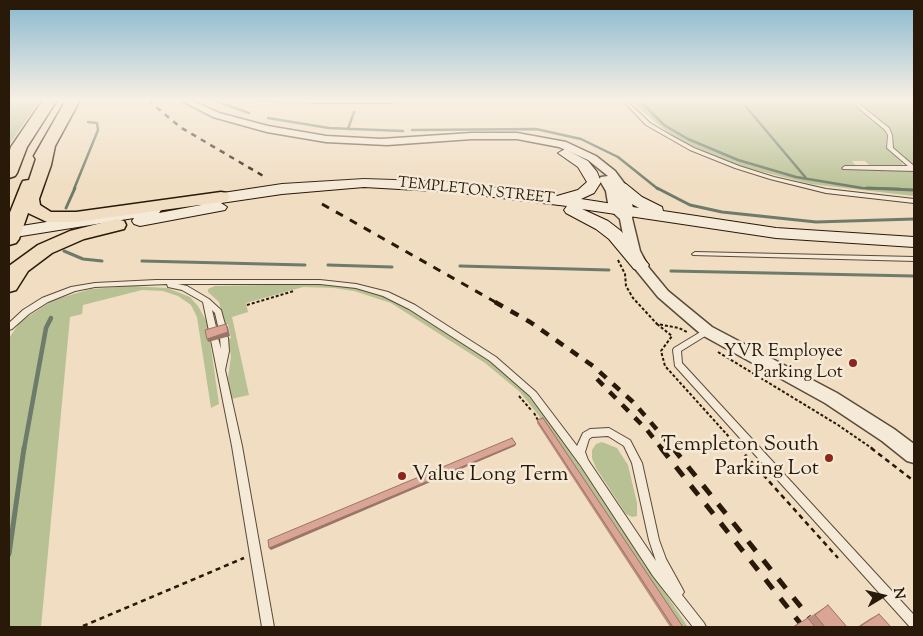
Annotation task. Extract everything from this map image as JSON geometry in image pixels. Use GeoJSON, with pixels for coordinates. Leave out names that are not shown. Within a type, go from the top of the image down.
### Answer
{"type":"FeatureCollection","features":[{"type":"Feature","properties":{"kind":"main road"},"geometry":{"type":"LineString","coordinates":[[9,173],[14,153],[30,130]]}},
{"type":"Feature","properties":{"kind":"main road"},"geometry":{"type":"LineString","coordinates":[[9,236],[32,178],[56,130]]}},
{"type":"Feature","properties":{"kind":"main road"},"geometry":{"type":"LineString","coordinates":[[48,144],[43,165],[30,199],[32,208],[46,217],[76,218],[221,197]]}},
{"type":"Feature","properties":{"kind":"main road"},"geometry":{"type":"LineString","coordinates":[[9,285],[20,266],[45,249],[77,235],[126,224]]}},
{"type":"Feature","properties":{"kind":"street"},"geometry":{"type":"LineString","coordinates":[[271,130],[326,139],[377,142],[515,143],[533,145],[565,153],[586,162],[604,177],[623,213]]}},
{"type":"Feature","properties":{"kind":"street"},"geometry":{"type":"LineString","coordinates":[[377,142],[486,135],[536,138],[562,144],[592,158],[611,173],[621,187],[631,196],[647,207],[706,224]]}},
{"type":"Feature","properties":{"kind":"street"},"geometry":{"type":"LineString","coordinates":[[549,199],[579,196],[589,190],[594,182],[590,172],[583,164],[565,153]]}},
{"type":"Feature","properties":{"kind":"street","name":"TEMPLETON STREET"},"geometry":{"type":"LineString","coordinates":[[9,236],[221,197],[364,184],[453,187],[549,199],[729,236],[807,244],[914,242]]}},
{"type":"Feature","properties":{"kind":"street"},"geometry":{"type":"LineString","coordinates":[[621,187],[623,213],[633,252],[640,265]]}},
{"type":"Feature","properties":{"kind":"street","name":"TEMPLETON STREET"},"geometry":{"type":"LineString","coordinates":[[9,236],[126,224],[262,201],[350,194],[413,193],[468,197],[572,210],[623,213],[786,234],[914,242]]}},
{"type":"Feature","properties":{"kind":"street"},"geometry":{"type":"LineString","coordinates":[[572,210],[602,225],[615,235],[663,294],[707,331],[837,402],[914,455]]}},
{"type":"Feature","properties":{"kind":"lane"},"geometry":{"type":"LineString","coordinates":[[658,130],[692,149],[737,167],[772,178],[866,197],[914,201]]}},
{"type":"Feature","properties":{"kind":"lane"},"geometry":{"type":"LineString","coordinates":[[887,130],[890,135],[890,148],[913,168]]}},
{"type":"Feature","properties":{"kind":"lane"},"geometry":{"type":"LineString","coordinates":[[846,168],[913,168]]}},
{"type":"Feature","properties":{"kind":"lane"},"geometry":{"type":"LineString","coordinates":[[695,254],[914,259]]}},
{"type":"Feature","properties":{"kind":"lane"},"geometry":{"type":"LineString","coordinates":[[156,282],[184,288],[206,301],[218,312],[222,328]]}},
{"type":"Feature","properties":{"kind":"lane"},"geometry":{"type":"LineString","coordinates":[[9,327],[35,305],[64,292],[95,285],[156,282],[320,282],[356,286],[385,294],[412,307],[492,359],[511,373],[538,400],[584,463],[657,572],[700,627]]}},
{"type":"Feature","properties":{"kind":"lane"},"geometry":{"type":"LineString","coordinates":[[206,301],[213,331]]}},
{"type":"Feature","properties":{"kind":"lane"},"geometry":{"type":"LineString","coordinates":[[707,331],[677,350],[678,364],[914,623]]}},
{"type":"Feature","properties":{"kind":"lane"},"geometry":{"type":"LineString","coordinates":[[222,373],[225,351],[224,338]]}},
{"type":"Feature","properties":{"kind":"lane"},"geometry":{"type":"LineString","coordinates":[[215,340],[268,627]]}},
{"type":"Feature","properties":{"kind":"lane"},"geometry":{"type":"LineString","coordinates":[[584,463],[580,452],[586,436],[590,433],[609,432],[622,438],[631,448],[637,463],[654,540],[662,562],[686,608]]}},
{"type":"Feature","properties":{"kind":"path"},"geometry":{"type":"LineString","coordinates":[[617,260],[625,274],[626,286],[633,298],[657,324],[679,328],[690,334]]}},
{"type":"Feature","properties":{"kind":"path"},"geometry":{"type":"LineString","coordinates":[[247,304],[300,289]]}},
{"type":"Feature","properties":{"kind":"path"},"geometry":{"type":"LineString","coordinates":[[717,351],[838,425],[914,482]]}},
{"type":"Feature","properties":{"kind":"path"},"geometry":{"type":"LineString","coordinates":[[516,393],[539,422]]}},
{"type":"Feature","properties":{"kind":"path"},"geometry":{"type":"LineString","coordinates":[[83,626],[244,558]]}},
{"type":"Feature","properties":{"kind":"green space"},"geometry":{"type":"Polygon","coordinates":[[[9,130],[20,130],[9,145],[9,130]]]}},
{"type":"Feature","properties":{"kind":"green space"},"geometry":{"type":"Polygon","coordinates":[[[665,130],[884,130],[887,136],[886,146],[903,164],[900,166],[871,167],[865,161],[852,161],[856,166],[840,167],[843,169],[914,171],[914,196],[811,184],[731,164],[672,136],[665,130]]]}},
{"type":"Feature","properties":{"kind":"green space"},"geometry":{"type":"Polygon","coordinates":[[[889,130],[914,130],[914,166],[893,148],[893,136],[889,130]]]}},
{"type":"Feature","properties":{"kind":"green space"},"geometry":{"type":"Polygon","coordinates":[[[315,284],[356,288],[385,296],[411,310],[488,360],[523,389],[548,419],[688,627],[680,627],[543,421],[520,392],[485,363],[391,303],[354,291],[303,287],[246,303],[248,312],[232,317],[249,395],[231,399],[228,378],[231,356],[228,339],[231,338],[228,324],[225,325],[219,302],[208,292],[208,289],[215,286],[315,284]]]}},
{"type":"Feature","properties":{"kind":"green space"},"geometry":{"type":"Polygon","coordinates":[[[132,286],[167,288],[190,297],[198,306],[209,326],[208,342],[210,341],[219,404],[211,408],[197,317],[191,305],[178,296],[163,291],[142,290],[83,305],[82,314],[70,317],[41,627],[9,627],[9,338],[20,322],[53,300],[91,289],[132,286]]]}},
{"type":"Feature","properties":{"kind":"green space"},"geometry":{"type":"Polygon","coordinates":[[[602,442],[617,448],[628,465],[637,503],[637,516],[632,517],[626,514],[596,468],[592,458],[592,450],[596,444],[602,442]]]}},
{"type":"Feature","properties":{"kind":"building"},"geometry":{"type":"Polygon","coordinates":[[[226,324],[228,332],[207,339],[205,330],[226,324]]]}},
{"type":"Feature","properties":{"kind":"building"},"geometry":{"type":"Polygon","coordinates":[[[543,418],[683,627],[673,627],[537,420],[543,418]]]}},
{"type":"Feature","properties":{"kind":"building"},"geometry":{"type":"Polygon","coordinates":[[[512,438],[516,444],[269,548],[268,540],[512,438]]]}},
{"type":"Feature","properties":{"kind":"building"},"geometry":{"type":"Polygon","coordinates":[[[828,605],[847,627],[825,627],[815,615],[828,605]]]}},
{"type":"Feature","properties":{"kind":"building"},"geometry":{"type":"Polygon","coordinates":[[[879,614],[891,627],[859,627],[879,614]]]}},
{"type":"Feature","properties":{"kind":"building"},"geometry":{"type":"Polygon","coordinates":[[[808,618],[815,627],[793,627],[808,618]]]}},
{"type":"Feature","properties":{"kind":"waterway"},"geometry":{"type":"LineString","coordinates":[[74,189],[98,130]]}},
{"type":"Feature","properties":{"kind":"waterway"},"geometry":{"type":"LineString","coordinates":[[370,130],[403,131]]}},
{"type":"Feature","properties":{"kind":"waterway"},"geometry":{"type":"LineString","coordinates":[[412,130],[452,130]]}},
{"type":"Feature","properties":{"kind":"waterway"},"geometry":{"type":"LineString","coordinates":[[539,130],[581,139],[618,157],[658,189]]}},
{"type":"Feature","properties":{"kind":"waterway"},"geometry":{"type":"LineString","coordinates":[[672,130],[688,139],[738,160],[796,177],[862,188],[876,188]]}},
{"type":"Feature","properties":{"kind":"waterway"},"geometry":{"type":"LineString","coordinates":[[765,130],[806,178]]}},
{"type":"Feature","properties":{"kind":"waterway"},"geometry":{"type":"LineString","coordinates":[[66,208],[75,188]]}},
{"type":"Feature","properties":{"kind":"waterway"},"geometry":{"type":"LineString","coordinates":[[657,188],[690,205],[722,212],[816,222],[914,219]]}},
{"type":"Feature","properties":{"kind":"waterway"},"geometry":{"type":"LineString","coordinates":[[867,188],[876,188]]}},
{"type":"Feature","properties":{"kind":"waterway"},"geometry":{"type":"LineString","coordinates":[[876,188],[899,189]]}},
{"type":"Feature","properties":{"kind":"waterway"},"geometry":{"type":"LineString","coordinates":[[876,188],[914,190]]}},
{"type":"Feature","properties":{"kind":"waterway"},"geometry":{"type":"LineString","coordinates":[[64,251],[83,259],[102,261]]}},
{"type":"Feature","properties":{"kind":"waterway"},"geometry":{"type":"LineString","coordinates":[[142,261],[305,265]]}},
{"type":"Feature","properties":{"kind":"waterway"},"geometry":{"type":"LineString","coordinates":[[328,265],[392,267]]}},
{"type":"Feature","properties":{"kind":"waterway"},"geometry":{"type":"LineString","coordinates":[[460,266],[609,270]]}},
{"type":"Feature","properties":{"kind":"waterway"},"geometry":{"type":"LineString","coordinates":[[671,271],[914,276]]}},
{"type":"Feature","properties":{"kind":"waterway"},"geometry":{"type":"LineString","coordinates":[[24,449],[46,328],[51,318]]}},
{"type":"Feature","properties":{"kind":"waterway"},"geometry":{"type":"LineString","coordinates":[[9,554],[24,448]]}},
{"type":"Feature","properties":{"kind":"railway"},"geometry":{"type":"LineString","coordinates":[[185,130],[265,177]]}},
{"type":"Feature","properties":{"kind":"railway"},"geometry":{"type":"LineString","coordinates":[[322,204],[497,303]]}},
{"type":"Feature","properties":{"kind":"railway"},"geometry":{"type":"LineString","coordinates":[[495,302],[530,322],[593,366],[633,402],[674,449]]}},
{"type":"Feature","properties":{"kind":"railway"},"geometry":{"type":"LineString","coordinates":[[597,379],[647,430],[662,449]]}},
{"type":"Feature","properties":{"kind":"railway"},"geometry":{"type":"LineString","coordinates":[[661,448],[800,623]]}},
{"type":"Feature","properties":{"kind":"railway"},"geometry":{"type":"LineString","coordinates":[[673,448],[809,617]]}},
{"type":"Feature","properties":{"kind":"place","name":"YVR Employee Parking Lot"},"geometry":{"type":"Point","coordinates":[853,363]}},
{"type":"Feature","properties":{"kind":"place","name":"Templeton South Parking Lot"},"geometry":{"type":"Point","coordinates":[829,458]}},
{"type":"Feature","properties":{"kind":"place","name":"Value Long Term"},"geometry":{"type":"Point","coordinates":[402,476]}}]}
